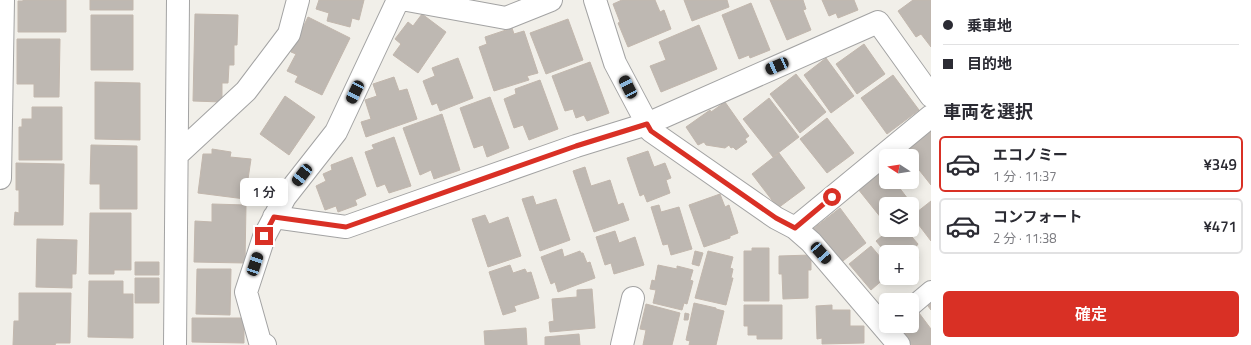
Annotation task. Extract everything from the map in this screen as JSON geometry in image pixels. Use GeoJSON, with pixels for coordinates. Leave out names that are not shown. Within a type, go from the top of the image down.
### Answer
{"type":"FeatureCollection","features":[{"type":"Feature","properties":{"kind":"street"},"geometry":{"type":"LineString","coordinates":[[0,178],[3,0]]}},
{"type":"Feature","properties":{"kind":"street"},"geometry":{"type":"LineString","coordinates":[[175,345],[178,0]]}},
{"type":"Feature","properties":{"kind":"street"},"geometry":{"type":"LineString","coordinates":[[177,155],[246,91],[290,34],[298,0]]}},
{"type":"Feature","properties":{"kind":"street"},"geometry":{"type":"LineString","coordinates":[[265,345],[260,342],[246,292],[264,236],[285,197],[336,132],[398,0]]}},
{"type":"Feature","properties":{"kind":"street"},"geometry":{"type":"LineString","coordinates":[[407,0],[506,18],[551,0]]}},
{"type":"Feature","properties":{"kind":"street"},"geometry":{"type":"LineString","coordinates":[[595,0],[615,62],[651,131],[776,218],[795,228],[811,242],[879,319]]}},
{"type":"Feature","properties":{"kind":"street"},"geometry":{"type":"LineString","coordinates":[[274,217],[346,227],[576,146],[647,124],[878,22],[931,96]]}},
{"type":"Feature","properties":{"kind":"street"},"geometry":{"type":"LineString","coordinates":[[795,228],[931,116]]}},
{"type":"Feature","properties":{"kind":"street"},"geometry":{"type":"LineString","coordinates":[[622,345],[633,298]]}},
{"type":"Feature","properties":{"kind":"street"},"geometry":{"type":"LineString","coordinates":[[890,333],[899,345]]}},
{"type":"Feature","properties":{"kind":"lane"},"geometry":{"type":"LineString","coordinates":[[919,300],[931,290]]}},
{"type":"Feature","properties":{"kind":"building"},"geometry":{"type":"Polygon","coordinates":[[[66,0],[66,32],[18,32],[18,1],[66,0]]]}},
{"type":"Feature","properties":{"kind":"building"},"geometry":{"type":"Polygon","coordinates":[[[90,0],[133,0],[133,10],[90,10],[90,0]]]}},
{"type":"Feature","properties":{"kind":"building"},"geometry":{"type":"Polygon","coordinates":[[[319,0],[364,0],[359,20],[352,18],[350,27],[327,21],[329,13],[316,9],[319,0]]]}},
{"type":"Feature","properties":{"kind":"building"},"geometry":{"type":"Polygon","coordinates":[[[622,0],[655,0],[660,12],[664,10],[671,29],[628,47],[618,23],[620,22],[613,4],[622,0]]]}},
{"type":"Feature","properties":{"kind":"building"},"geometry":{"type":"Polygon","coordinates":[[[684,0],[727,0],[729,7],[692,21],[684,0]]]}},
{"type":"Feature","properties":{"kind":"building"},"geometry":{"type":"Polygon","coordinates":[[[770,0],[803,0],[806,9],[803,10],[811,30],[787,40],[770,0]]]}},
{"type":"Feature","properties":{"kind":"building"},"geometry":{"type":"Polygon","coordinates":[[[822,0],[854,0],[858,10],[838,18],[836,13],[829,16],[822,0]]]}},
{"type":"Feature","properties":{"kind":"building"},"geometry":{"type":"Polygon","coordinates":[[[913,0],[931,0],[931,47],[921,34],[916,37],[898,11],[913,0]]]}},
{"type":"Feature","properties":{"kind":"building"},"geometry":{"type":"Polygon","coordinates":[[[751,3],[770,50],[750,58],[749,55],[739,59],[722,15],[751,3]]]}},
{"type":"Feature","properties":{"kind":"building"},"geometry":{"type":"Polygon","coordinates":[[[195,14],[238,15],[237,45],[234,45],[234,65],[229,65],[228,83],[222,83],[222,102],[193,101],[195,14]]]}},
{"type":"Feature","properties":{"kind":"building"},"geometry":{"type":"Polygon","coordinates":[[[422,14],[446,32],[418,73],[393,55],[401,44],[395,39],[408,22],[413,26],[422,14]]]}},
{"type":"Feature","properties":{"kind":"building"},"geometry":{"type":"Polygon","coordinates":[[[91,15],[133,15],[133,70],[91,70],[91,15]]]}},
{"type":"Feature","properties":{"kind":"building"},"geometry":{"type":"Polygon","coordinates":[[[308,17],[350,38],[322,95],[295,82],[298,76],[287,71],[296,54],[291,52],[308,17]]]}},
{"type":"Feature","properties":{"kind":"building"},"geometry":{"type":"Polygon","coordinates":[[[568,19],[583,60],[546,74],[530,33],[568,19]]]}},
{"type":"Feature","properties":{"kind":"building"},"geometry":{"type":"Polygon","coordinates":[[[699,25],[717,69],[661,92],[650,66],[666,60],[659,42],[699,25]]]}},
{"type":"Feature","properties":{"kind":"building"},"geometry":{"type":"Polygon","coordinates":[[[512,28],[514,34],[524,31],[538,73],[527,76],[529,80],[494,91],[479,47],[487,44],[485,37],[512,28]]]}},
{"type":"Feature","properties":{"kind":"building"},"geometry":{"type":"Polygon","coordinates":[[[17,39],[60,39],[59,97],[34,97],[34,84],[17,84],[17,39]]]}},
{"type":"Feature","properties":{"kind":"building"},"geometry":{"type":"Polygon","coordinates":[[[864,44],[885,74],[857,94],[836,64],[864,44]]]}},
{"type":"Feature","properties":{"kind":"building"},"geometry":{"type":"Polygon","coordinates":[[[458,58],[473,98],[440,111],[437,103],[432,105],[423,81],[435,76],[432,68],[458,58]]]}},
{"type":"Feature","properties":{"kind":"building"},"geometry":{"type":"Polygon","coordinates":[[[826,58],[854,96],[831,113],[804,75],[826,58]]]}},
{"type":"Feature","properties":{"kind":"building"},"geometry":{"type":"Polygon","coordinates":[[[590,62],[609,113],[587,121],[584,115],[576,118],[573,109],[565,111],[552,76],[590,62]]]}},
{"type":"Feature","properties":{"kind":"building"},"geometry":{"type":"Polygon","coordinates":[[[796,74],[826,112],[800,133],[770,94],[796,74]]]}},
{"type":"Feature","properties":{"kind":"building"},"geometry":{"type":"Polygon","coordinates":[[[893,75],[919,110],[887,134],[861,98],[893,75]]]}},
{"type":"Feature","properties":{"kind":"building"},"geometry":{"type":"Polygon","coordinates":[[[394,77],[399,91],[407,89],[417,119],[366,137],[361,122],[371,119],[365,100],[377,96],[373,84],[394,77]]]}},
{"type":"Feature","properties":{"kind":"building"},"geometry":{"type":"Polygon","coordinates":[[[540,80],[558,129],[529,140],[523,125],[514,128],[504,99],[516,94],[515,89],[540,80]]]}},
{"type":"Feature","properties":{"kind":"building"},"geometry":{"type":"Polygon","coordinates":[[[95,82],[140,83],[140,140],[95,139],[95,82]]]}},
{"type":"Feature","properties":{"kind":"building"},"geometry":{"type":"Polygon","coordinates":[[[285,96],[315,117],[289,155],[260,134],[285,96]]]}},
{"type":"Feature","properties":{"kind":"building"},"geometry":{"type":"Polygon","coordinates":[[[490,97],[509,148],[487,157],[483,145],[474,148],[460,108],[490,97]]]}},
{"type":"Feature","properties":{"kind":"building"},"geometry":{"type":"Polygon","coordinates":[[[769,98],[799,137],[773,157],[743,119],[769,98]]]}},
{"type":"Feature","properties":{"kind":"building"},"geometry":{"type":"Polygon","coordinates":[[[725,102],[749,136],[745,139],[747,142],[736,150],[733,147],[731,148],[729,145],[725,148],[706,145],[704,142],[698,145],[686,127],[710,110],[711,112],[725,102]]]}},
{"type":"Feature","properties":{"kind":"building"},"geometry":{"type":"Polygon","coordinates":[[[32,107],[62,107],[62,160],[19,160],[19,127],[22,127],[22,119],[32,119],[32,107]]]}},
{"type":"Feature","properties":{"kind":"building"},"geometry":{"type":"Polygon","coordinates":[[[442,114],[460,170],[434,179],[431,170],[420,175],[403,128],[442,114]]]}},
{"type":"Feature","properties":{"kind":"building"},"geometry":{"type":"Polygon","coordinates":[[[827,118],[854,153],[827,173],[800,139],[827,118]]]}},
{"type":"Feature","properties":{"kind":"building"},"geometry":{"type":"Polygon","coordinates":[[[931,130],[931,185],[919,170],[919,149],[907,149],[931,130]]]}},
{"type":"Feature","properties":{"kind":"building"},"geometry":{"type":"Polygon","coordinates":[[[394,137],[411,186],[389,193],[385,184],[377,187],[365,152],[374,149],[372,145],[394,137]]]}},
{"type":"Feature","properties":{"kind":"building"},"geometry":{"type":"Polygon","coordinates":[[[91,145],[137,146],[137,209],[100,209],[100,184],[90,184],[91,145]]]}},
{"type":"Feature","properties":{"kind":"building"},"geometry":{"type":"Polygon","coordinates":[[[212,149],[231,152],[230,157],[251,159],[245,199],[198,193],[203,154],[212,154],[212,149]]]}},
{"type":"Feature","properties":{"kind":"building"},"geometry":{"type":"Polygon","coordinates":[[[648,151],[654,167],[665,163],[671,178],[666,180],[670,193],[647,202],[644,194],[640,196],[627,158],[648,151]]]}},
{"type":"Feature","properties":{"kind":"building"},"geometry":{"type":"Polygon","coordinates":[[[779,153],[805,188],[778,208],[752,174],[779,153]]]}},
{"type":"Feature","properties":{"kind":"building"},"geometry":{"type":"Polygon","coordinates":[[[352,157],[366,195],[355,200],[357,205],[338,212],[336,206],[325,210],[316,186],[326,181],[323,174],[332,170],[331,165],[352,157]]]}},
{"type":"Feature","properties":{"kind":"building"},"geometry":{"type":"Polygon","coordinates":[[[16,163],[64,164],[63,225],[14,225],[15,212],[19,213],[19,190],[16,190],[16,163]]]}},
{"type":"Feature","properties":{"kind":"building"},"geometry":{"type":"Polygon","coordinates":[[[585,167],[591,186],[610,180],[618,205],[623,203],[629,220],[594,232],[573,171],[585,167]]]}},
{"type":"Feature","properties":{"kind":"building"},"geometry":{"type":"Polygon","coordinates":[[[879,172],[879,189],[900,189],[907,197],[879,197],[879,215],[858,189],[879,172]]]}},
{"type":"Feature","properties":{"kind":"building"},"geometry":{"type":"Polygon","coordinates":[[[720,194],[725,207],[729,205],[738,233],[730,236],[730,238],[704,247],[689,205],[720,194]]]}},
{"type":"Feature","properties":{"kind":"building"},"geometry":{"type":"Polygon","coordinates":[[[533,196],[536,205],[556,199],[570,240],[540,251],[522,199],[533,196]]]}},
{"type":"Feature","properties":{"kind":"building"},"geometry":{"type":"Polygon","coordinates":[[[931,201],[931,241],[919,225],[919,210],[931,201]]]}},
{"type":"Feature","properties":{"kind":"building"},"geometry":{"type":"Polygon","coordinates":[[[212,204],[246,205],[245,263],[194,262],[195,221],[212,222],[212,204]]]}},
{"type":"Feature","properties":{"kind":"building"},"geometry":{"type":"Polygon","coordinates":[[[659,205],[661,212],[679,207],[692,249],[671,255],[668,244],[663,245],[651,207],[659,205]]]}},
{"type":"Feature","properties":{"kind":"building"},"geometry":{"type":"Polygon","coordinates":[[[840,208],[866,243],[839,264],[813,229],[840,208]]]}},
{"type":"Feature","properties":{"kind":"building"},"geometry":{"type":"Polygon","coordinates":[[[90,213],[131,213],[131,270],[114,270],[114,274],[89,274],[90,213]]]}},
{"type":"Feature","properties":{"kind":"building"},"geometry":{"type":"Polygon","coordinates":[[[485,215],[489,224],[508,217],[521,256],[488,267],[472,219],[485,215]]]}},
{"type":"Feature","properties":{"kind":"building"},"geometry":{"type":"Polygon","coordinates":[[[615,231],[619,243],[635,237],[644,265],[614,274],[611,263],[605,265],[596,237],[615,231]]]}},
{"type":"Feature","properties":{"kind":"building"},"geometry":{"type":"Polygon","coordinates":[[[881,237],[912,237],[918,244],[879,245],[876,241],[881,237]]]}},
{"type":"Feature","properties":{"kind":"building"},"geometry":{"type":"Polygon","coordinates":[[[37,239],[77,240],[76,274],[72,274],[72,288],[36,287],[37,239]]]}},
{"type":"Feature","properties":{"kind":"building"},"geometry":{"type":"Polygon","coordinates":[[[871,246],[879,256],[879,283],[871,290],[849,264],[871,246]]]}},
{"type":"Feature","properties":{"kind":"building"},"geometry":{"type":"Polygon","coordinates":[[[752,248],[769,248],[769,301],[744,301],[744,251],[752,251],[752,248]]]}},
{"type":"Feature","properties":{"kind":"building"},"geometry":{"type":"Polygon","coordinates":[[[562,249],[564,257],[580,251],[583,253],[587,263],[590,262],[595,278],[558,292],[555,282],[551,284],[541,257],[562,249]]]}},
{"type":"Feature","properties":{"kind":"building"},"geometry":{"type":"Polygon","coordinates":[[[695,251],[703,253],[699,266],[692,264],[695,251]]]}},
{"type":"Feature","properties":{"kind":"building"},"geometry":{"type":"Polygon","coordinates":[[[708,251],[733,257],[730,268],[733,269],[731,278],[733,278],[726,305],[695,298],[708,251]]]}},
{"type":"Feature","properties":{"kind":"building"},"geometry":{"type":"Polygon","coordinates":[[[811,255],[811,270],[808,270],[808,298],[783,299],[782,274],[779,274],[779,256],[811,255]]]}},
{"type":"Feature","properties":{"kind":"building"},"geometry":{"type":"Polygon","coordinates":[[[135,262],[159,262],[159,275],[135,275],[135,262]]]}},
{"type":"Feature","properties":{"kind":"building"},"geometry":{"type":"Polygon","coordinates":[[[510,265],[513,273],[525,269],[527,273],[531,272],[539,298],[514,306],[516,311],[503,315],[489,272],[510,265]]]}},
{"type":"Feature","properties":{"kind":"building"},"geometry":{"type":"Polygon","coordinates":[[[658,265],[677,269],[677,266],[693,270],[690,280],[693,281],[687,304],[684,303],[682,310],[653,303],[656,290],[650,289],[652,280],[655,281],[658,265]]]}},
{"type":"Feature","properties":{"kind":"building"},"geometry":{"type":"Polygon","coordinates":[[[197,269],[231,269],[230,315],[196,314],[197,269]]]}},
{"type":"Feature","properties":{"kind":"building"},"geometry":{"type":"Polygon","coordinates":[[[135,278],[159,278],[159,303],[135,303],[135,278]]]}},
{"type":"Feature","properties":{"kind":"building"},"geometry":{"type":"Polygon","coordinates":[[[89,281],[123,281],[123,294],[133,294],[133,338],[88,337],[89,281]]]}},
{"type":"Feature","properties":{"kind":"building"},"geometry":{"type":"Polygon","coordinates":[[[592,289],[595,328],[550,332],[549,322],[554,321],[552,299],[577,297],[577,290],[592,289]]]}},
{"type":"Feature","properties":{"kind":"building"},"geometry":{"type":"Polygon","coordinates":[[[19,293],[71,293],[70,343],[56,343],[55,345],[13,345],[14,321],[19,321],[19,293]]]}},
{"type":"Feature","properties":{"kind":"building"},"geometry":{"type":"Polygon","coordinates":[[[931,298],[931,310],[925,302],[931,298]]]}},
{"type":"Feature","properties":{"kind":"building"},"geometry":{"type":"Polygon","coordinates":[[[694,303],[724,311],[716,345],[689,345],[690,341],[686,340],[694,303]]]}},
{"type":"Feature","properties":{"kind":"building"},"geometry":{"type":"Polygon","coordinates":[[[646,304],[680,313],[672,345],[643,345],[646,330],[640,329],[646,304]]]}},
{"type":"Feature","properties":{"kind":"building"},"geometry":{"type":"Polygon","coordinates":[[[744,305],[782,305],[782,339],[757,339],[757,335],[748,335],[748,326],[744,326],[744,305]]]}},
{"type":"Feature","properties":{"kind":"building"},"geometry":{"type":"Polygon","coordinates":[[[832,305],[832,310],[850,310],[850,326],[864,326],[864,343],[822,344],[822,338],[817,339],[816,306],[832,305]]]}},
{"type":"Feature","properties":{"kind":"building"},"geometry":{"type":"Polygon","coordinates":[[[685,313],[689,314],[688,320],[684,320],[685,313]]]}},
{"type":"Feature","properties":{"kind":"building"},"geometry":{"type":"Polygon","coordinates":[[[919,313],[931,329],[931,345],[912,345],[902,333],[919,333],[919,313]]]}},
{"type":"Feature","properties":{"kind":"building"},"geometry":{"type":"Polygon","coordinates":[[[192,318],[244,318],[244,343],[192,342],[192,318]]]}},
{"type":"Feature","properties":{"kind":"building"},"geometry":{"type":"Polygon","coordinates":[[[526,328],[527,345],[485,345],[484,331],[526,328]]]}},
{"type":"Feature","properties":{"kind":"building"},"geometry":{"type":"Polygon","coordinates":[[[579,334],[580,345],[545,345],[545,337],[579,334]]]}},
{"type":"Feature","properties":{"kind":"route"},"geometry":{"type":"LineString","coordinates":[[264,236],[274,217],[346,227],[576,146],[647,124],[651,131],[776,218],[795,228],[832,197]]}}]}
